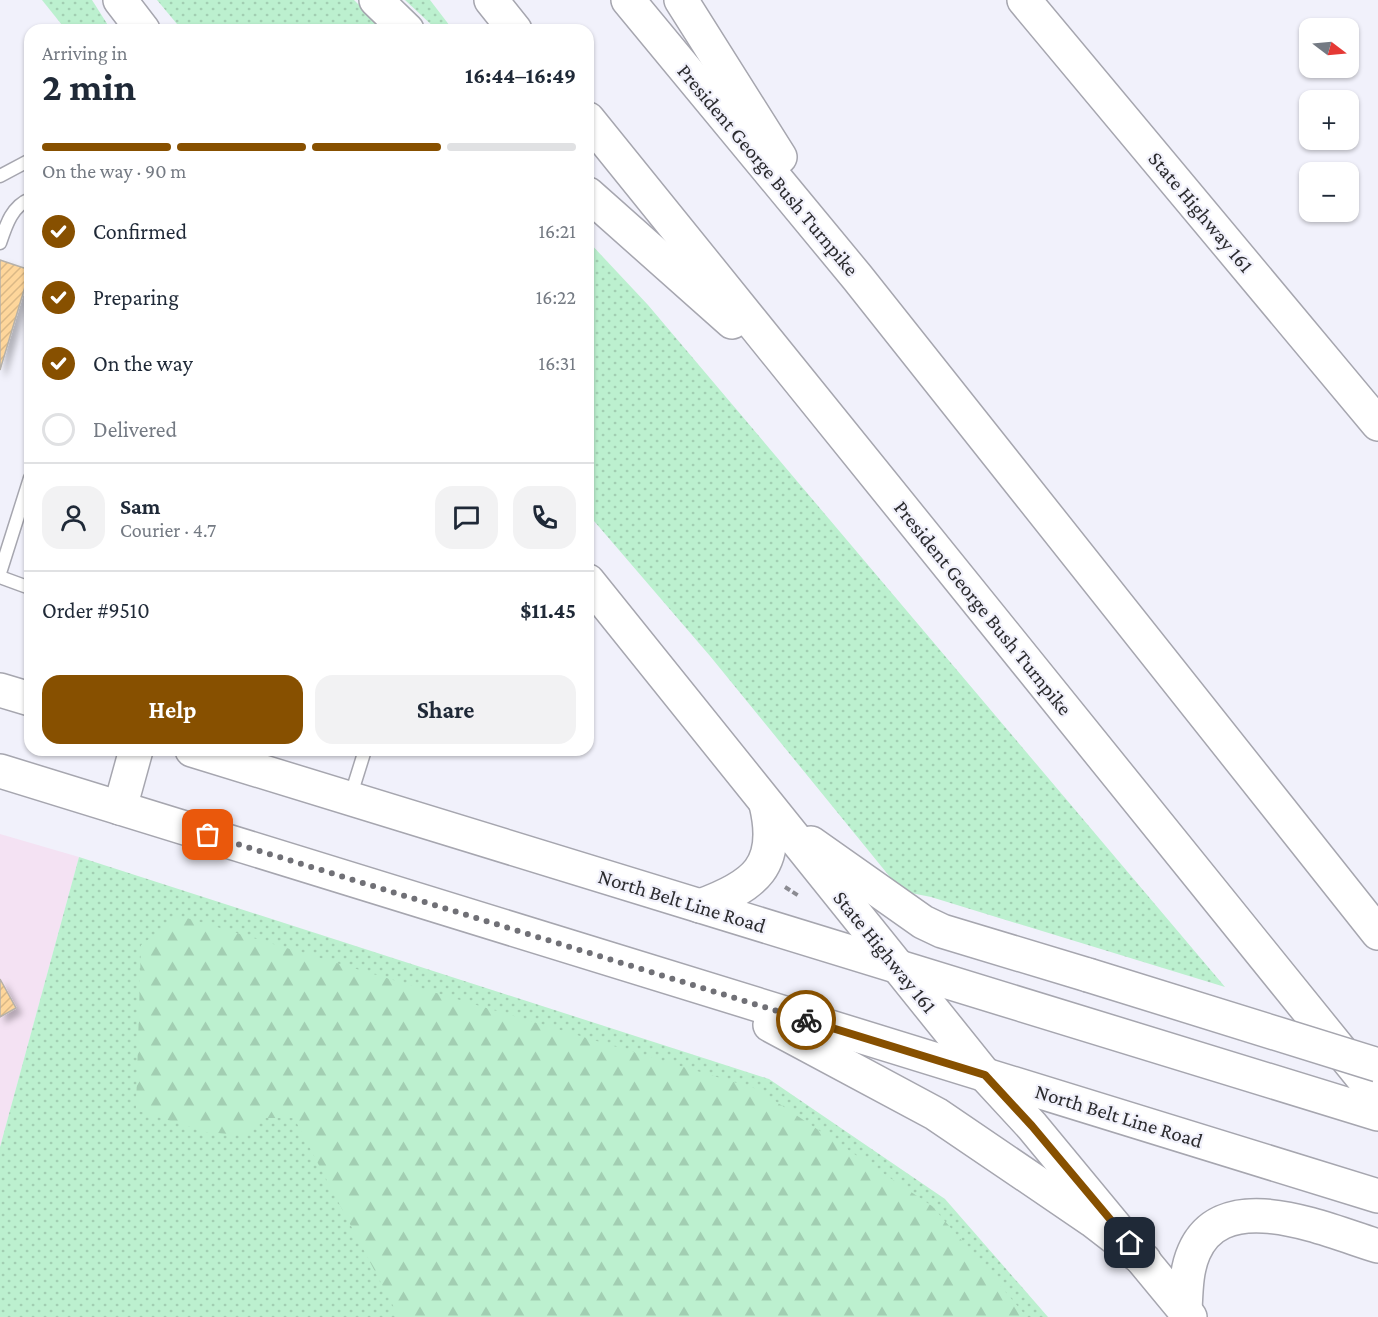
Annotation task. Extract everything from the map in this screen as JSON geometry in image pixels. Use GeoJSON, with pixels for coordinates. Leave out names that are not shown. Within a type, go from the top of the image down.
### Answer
{"type":"FeatureCollection","features":[{"type":"Feature","properties":{"kind":"main road"},"geometry":{"type":"LineString","coordinates":[[120,0],[138,24]]}},
{"type":"Feature","properties":{"kind":"main road"},"geometry":{"type":"LineString","coordinates":[[376,0],[401,24]]}},
{"type":"Feature","properties":{"kind":"main road"},"geometry":{"type":"LineString","coordinates":[[491,0],[510,24]]}},
{"type":"Feature","properties":{"kind":"main road","name":"President George Bush Turnpike"},"geometry":{"type":"LineString","coordinates":[[628,0],[857,277],[1378,933]]}},
{"type":"Feature","properties":{"kind":"main road"},"geometry":{"type":"LineString","coordinates":[[681,0],[857,277]]}},
{"type":"Feature","properties":{"kind":"main road","name":"State Highway 161"},"geometry":{"type":"LineString","coordinates":[[1023,0],[1378,424]]}},
{"type":"Feature","properties":{"kind":"main road","name":"President George Bush Turnpike"},"geometry":{"type":"LineString","coordinates":[[594,126],[1378,1097]]}},
{"type":"Feature","properties":{"kind":"main road"},"geometry":{"type":"LineString","coordinates":[[594,199],[805,386]]}},
{"type":"Feature","properties":{"kind":"main road","name":"State Highway 161"},"geometry":{"type":"LineString","coordinates":[[594,589],[895,966],[1188,1314]]}},
{"type":"Feature","properties":{"kind":"main road"},"geometry":{"type":"LineString","coordinates":[[0,690],[24,697]]}},
{"type":"Feature","properties":{"kind":"main road"},"geometry":{"type":"LineString","coordinates":[[120,808],[134,756]]}},
{"type":"Feature","properties":{"kind":"main road","name":"North Belt Line Road"},"geometry":{"type":"LineString","coordinates":[[211,756],[1378,1114]]}},
{"type":"Feature","properties":{"kind":"main road","name":"North Belt Line Road"},"geometry":{"type":"LineString","coordinates":[[0,771],[1378,1196]]}},
{"type":"Feature","properties":{"kind":"main road"},"geometry":{"type":"LineString","coordinates":[[700,906],[734,894],[758,872],[772,842],[775,815],[923,922],[942,931],[1378,1065]]}},
{"type":"Feature","properties":{"kind":"main road"},"geometry":{"type":"LineString","coordinates":[[699,987],[936,1114],[1092,1220],[1144,1260]]}},
{"type":"Feature","properties":{"kind":"main road"},"geometry":{"type":"LineString","coordinates":[[1188,1314],[1189,1266],[1194,1250],[1206,1233],[1219,1225],[1249,1216],[1266,1214],[1378,1246]]}},
{"type":"Feature","properties":{"kind":"lane"},"geometry":{"type":"LineString","coordinates":[[0,176],[24,163]]}},
{"type":"Feature","properties":{"kind":"lane"},"geometry":{"type":"LineString","coordinates":[[0,243],[3,223],[24,201]]}},
{"type":"Feature","properties":{"kind":"lane"},"geometry":{"type":"LineString","coordinates":[[24,497],[0,575],[24,585]]}},
{"type":"Feature","properties":{"kind":"lane"},"geometry":{"type":"LineString","coordinates":[[350,800],[363,756]]}},
{"type":"Feature","properties":{"kind":"shaded area"},"geometry":{"type":"Polygon","coordinates":[[[0,834],[79,857],[0,1147],[0,834]]]}},
{"type":"Feature","properties":{"kind":"green space"},"geometry":{"type":"Polygon","coordinates":[[[42,0],[92,0],[107,24],[61,24],[42,0]]]}},
{"type":"Feature","properties":{"kind":"green space"},"geometry":{"type":"Polygon","coordinates":[[[157,0],[354,0],[378,24],[177,24],[157,0]]]}},
{"type":"Feature","properties":{"kind":"green space"},"geometry":{"type":"Polygon","coordinates":[[[405,0],[430,0],[448,24],[431,24],[405,0]]]}},
{"type":"Feature","properties":{"kind":"green space"},"geometry":{"type":"Polygon","coordinates":[[[594,247],[648,305],[1225,987],[931,897],[906,892],[890,877],[710,656],[594,521],[594,247]]]}},
{"type":"Feature","properties":{"kind":"green space"},"geometry":{"type":"Polygon","coordinates":[[[79,857],[769,1079],[945,1199],[1048,1317],[0,1317],[0,1147],[79,857]]]}},
{"type":"Feature","properties":{"kind":"green space"},"geometry":{"type":"Polygon","coordinates":[[[180,916],[757,1089],[932,1206],[1027,1317],[399,1317],[294,1118],[263,1118],[241,1135],[206,1132],[136,1110],[141,945],[180,916]]]}},
{"type":"Feature","properties":{"kind":"building"},"geometry":{"type":"Polygon","coordinates":[[[0,260],[24,268],[24,290],[0,370],[0,260]]]}},
{"type":"Feature","properties":{"kind":"building"},"geometry":{"type":"Polygon","coordinates":[[[0,979],[16,1008],[0,1017],[0,979]]]}},
{"type":"Feature","properties":{"kind":"way so far"},"geometry":{"type":"LineString","coordinates":[[208,835],[806,1020]]}},
{"type":"Feature","properties":{"kind":"route"},"geometry":{"type":"LineString","coordinates":[[806,1020],[985,1075],[1032,1126],[1130,1243]]}}]}
